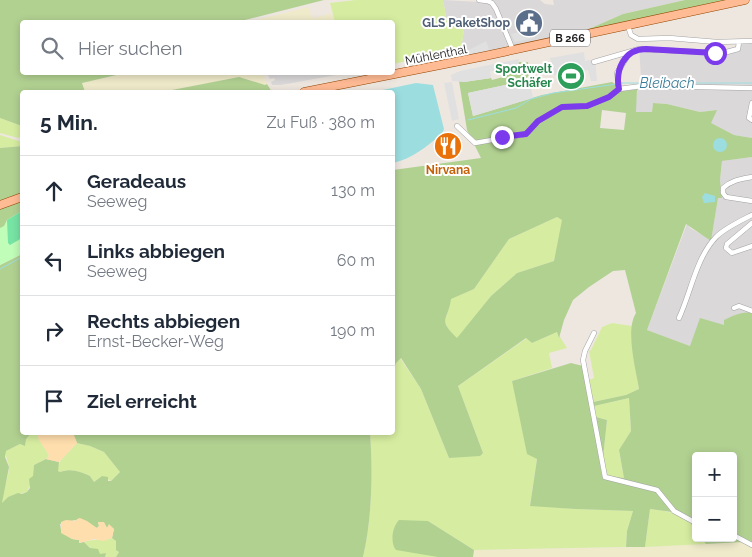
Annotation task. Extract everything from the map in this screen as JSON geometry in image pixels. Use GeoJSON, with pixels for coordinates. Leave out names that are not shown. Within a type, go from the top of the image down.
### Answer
{"type":"FeatureCollection","features":[{"type":"Feature","properties":{"kind":"main road","name":"B 266"},"geometry":{"type":"LineString","coordinates":[[513,50],[745,0]]}},
{"type":"Feature","properties":{"kind":"main road","name":"Mühlenthal"},"geometry":{"type":"LineString","coordinates":[[395,74],[513,50]]}},
{"type":"Feature","properties":{"kind":"main road","name":"Mühlenthal"},"geometry":{"type":"LineString","coordinates":[[314,90],[389,75]]}},
{"type":"Feature","properties":{"kind":"main road"},"geometry":{"type":"LineString","coordinates":[[0,205],[20,198]]}},
{"type":"Feature","properties":{"kind":"street"},"geometry":{"type":"LineString","coordinates":[[479,0],[486,0],[492,3],[513,50]]}},
{"type":"Feature","properties":{"kind":"street"},"geometry":{"type":"LineString","coordinates":[[628,26],[631,35],[638,39],[670,38],[717,42],[752,41]]}},
{"type":"Feature","properties":{"kind":"street"},"geometry":{"type":"LineString","coordinates":[[594,62],[638,49],[723,53],[738,49],[739,42]]}},
{"type":"Feature","properties":{"kind":"street"},"geometry":{"type":"LineString","coordinates":[[457,126],[473,142],[488,142],[502,137],[526,134],[538,121],[562,107],[587,106],[609,97],[618,86],[617,73],[630,52]]}},
{"type":"Feature","properties":{"kind":"street"},"geometry":{"type":"LineString","coordinates":[[618,86],[752,88]]}},
{"type":"Feature","properties":{"kind":"street"},"geometry":{"type":"LineString","coordinates":[[752,102],[749,115],[749,118],[752,120]]}},
{"type":"Feature","properties":{"kind":"street"},"geometry":{"type":"LineString","coordinates":[[752,177],[736,180],[728,184],[724,188],[723,193],[726,197],[752,201]]}},
{"type":"Feature","properties":{"kind":"street"},"geometry":{"type":"LineString","coordinates":[[679,318],[704,253],[716,236],[752,215]]}},
{"type":"Feature","properties":{"kind":"street"},"geometry":{"type":"LineString","coordinates":[[752,223],[727,244],[726,248],[732,253],[752,246]]}},
{"type":"Feature","properties":{"kind":"street"},"geometry":{"type":"LineString","coordinates":[[734,308],[739,306],[752,311]]}},
{"type":"Feature","properties":{"kind":"street"},"geometry":{"type":"LineString","coordinates":[[594,333],[585,351],[583,360],[605,477],[657,490],[674,511],[692,521]]}},
{"type":"Feature","properties":{"kind":"street"},"geometry":{"type":"LineString","coordinates":[[737,538],[752,545]]}},
{"type":"Feature","properties":{"kind":"shaded area"},"geometry":{"type":"Polygon","coordinates":[[[443,0],[479,2],[479,0],[540,0],[545,4],[554,5],[553,0],[685,0],[623,14],[582,32],[463,57],[461,50],[465,23],[448,26],[443,0]]]}},
{"type":"Feature","properties":{"kind":"shaded area"},"geometry":{"type":"Polygon","coordinates":[[[309,7],[311,16],[314,18],[332,13],[334,20],[256,20],[309,7]]]}},
{"type":"Feature","properties":{"kind":"shaded area"},"geometry":{"type":"Polygon","coordinates":[[[532,29],[535,38],[515,42],[511,34],[532,29]]]}},
{"type":"Feature","properties":{"kind":"shaded area"},"geometry":{"type":"Polygon","coordinates":[[[486,41],[490,51],[466,55],[465,52],[486,41]]]}},
{"type":"Feature","properties":{"kind":"shaded area"},"geometry":{"type":"Polygon","coordinates":[[[738,41],[752,41],[752,138],[734,135],[710,123],[716,110],[700,112],[667,104],[653,103],[652,112],[635,112],[637,89],[641,78],[639,46],[719,51],[735,47],[738,41]]]}},
{"type":"Feature","properties":{"kind":"shaded area"},"geometry":{"type":"Polygon","coordinates":[[[584,52],[585,61],[595,59],[597,81],[591,81],[588,70],[562,71],[562,74],[554,75],[550,58],[584,52]]]}},
{"type":"Feature","properties":{"kind":"shaded area"},"geometry":{"type":"Polygon","coordinates":[[[519,59],[517,69],[490,71],[491,78],[464,82],[452,81],[451,75],[460,71],[519,59]]]}},
{"type":"Feature","properties":{"kind":"shaded area"},"geometry":{"type":"Polygon","coordinates":[[[116,75],[262,75],[267,84],[239,77],[172,90],[84,90],[82,83],[116,75]]]}},
{"type":"Feature","properties":{"kind":"shaded area"},"geometry":{"type":"Polygon","coordinates":[[[268,75],[336,75],[281,85],[272,85],[271,82],[275,80],[274,78],[270,79],[268,75]]]}},
{"type":"Feature","properties":{"kind":"shaded area"},"geometry":{"type":"Polygon","coordinates":[[[524,81],[525,84],[530,83],[533,98],[473,116],[468,93],[524,81]]]}},
{"type":"Feature","properties":{"kind":"shaded area"},"geometry":{"type":"Polygon","coordinates":[[[452,82],[459,119],[452,121],[444,83],[452,82]]]}},
{"type":"Feature","properties":{"kind":"shaded area"},"geometry":{"type":"Polygon","coordinates":[[[752,157],[752,313],[724,325],[690,346],[647,330],[687,224],[690,228],[711,240],[718,198],[722,198],[720,180],[722,161],[752,157]]]}},
{"type":"Feature","properties":{"kind":"shaded area"},"geometry":{"type":"Polygon","coordinates":[[[743,542],[752,548],[752,557],[473,557],[474,550],[645,547],[743,542]]]}},
{"type":"Feature","properties":{"kind":"green space"},"geometry":{"type":"Polygon","coordinates":[[[0,0],[324,0],[245,20],[20,20],[20,75],[116,75],[82,83],[84,90],[20,90],[20,125],[0,118],[0,0]]]}},
{"type":"Feature","properties":{"kind":"green space"},"geometry":{"type":"Polygon","coordinates":[[[356,0],[443,0],[448,26],[465,23],[461,50],[395,64],[395,20],[334,20],[330,3],[356,0]]]}},
{"type":"Feature","properties":{"kind":"green space"},"geometry":{"type":"Polygon","coordinates":[[[685,0],[730,0],[582,32],[623,14],[685,0]]]}},
{"type":"Feature","properties":{"kind":"green space"},"geometry":{"type":"Polygon","coordinates":[[[519,62],[528,62],[529,75],[524,81],[468,93],[473,116],[542,95],[612,82],[625,91],[637,89],[636,112],[652,112],[653,103],[667,104],[700,112],[717,110],[711,123],[734,135],[752,138],[752,157],[722,161],[720,180],[722,198],[718,198],[711,241],[686,224],[647,330],[690,346],[700,318],[724,325],[724,320],[731,317],[741,313],[752,313],[752,548],[743,542],[706,544],[704,542],[737,542],[737,452],[692,452],[692,525],[690,522],[672,512],[650,509],[645,547],[626,547],[627,531],[633,511],[530,506],[537,459],[527,454],[512,381],[571,363],[583,366],[602,475],[624,478],[619,450],[631,431],[629,398],[594,406],[593,402],[626,395],[639,389],[631,340],[631,329],[636,313],[625,270],[613,271],[573,300],[564,320],[559,338],[557,332],[532,343],[526,338],[458,386],[483,453],[480,456],[449,458],[421,389],[401,358],[395,365],[395,170],[481,158],[467,130],[459,81],[491,78],[492,80],[503,77],[502,71],[517,69],[519,62]],[[602,110],[600,128],[624,130],[626,113],[602,110]],[[557,217],[509,239],[474,289],[451,299],[445,320],[447,327],[457,338],[491,296],[517,273],[554,261],[562,220],[557,217]]]}},
{"type":"Feature","properties":{"kind":"green space"},"geometry":{"type":"Polygon","coordinates":[[[239,77],[267,84],[271,90],[172,90],[239,77]]]}},
{"type":"Feature","properties":{"kind":"green space"},"geometry":{"type":"Polygon","coordinates":[[[0,118],[20,125],[20,137],[18,138],[0,133],[0,118]]]}},
{"type":"Feature","properties":{"kind":"green space"},"geometry":{"type":"Polygon","coordinates":[[[0,135],[20,141],[20,146],[0,148],[0,135]]]}},
{"type":"Feature","properties":{"kind":"green space"},"geometry":{"type":"Polygon","coordinates":[[[20,146],[20,212],[7,220],[0,249],[0,148],[20,146]]]}},
{"type":"Feature","properties":{"kind":"green space"},"geometry":{"type":"Polygon","coordinates":[[[20,212],[20,255],[0,265],[0,228],[4,226],[7,220],[20,212]]]}},
{"type":"Feature","properties":{"kind":"green space"},"geometry":{"type":"Polygon","coordinates":[[[20,212],[20,239],[10,245],[8,243],[7,220],[20,212]]]}},
{"type":"Feature","properties":{"kind":"green space"},"geometry":{"type":"Polygon","coordinates":[[[557,217],[563,220],[554,261],[517,273],[491,296],[457,339],[446,323],[450,299],[474,289],[509,239],[557,217]]]}},
{"type":"Feature","properties":{"kind":"green space"},"geometry":{"type":"Polygon","coordinates":[[[20,255],[20,435],[29,435],[26,439],[25,446],[20,444],[6,451],[5,457],[9,467],[2,503],[8,497],[27,492],[30,488],[29,479],[33,476],[34,465],[46,459],[59,462],[58,471],[60,472],[68,470],[79,471],[90,476],[94,482],[102,476],[108,477],[108,481],[111,481],[120,472],[104,452],[77,443],[74,435],[370,435],[371,495],[363,557],[116,557],[119,552],[116,550],[116,541],[112,538],[114,529],[109,525],[107,528],[104,523],[98,522],[99,526],[97,528],[75,520],[60,524],[61,530],[72,539],[79,540],[79,543],[84,542],[90,548],[98,549],[100,554],[106,553],[105,557],[0,557],[0,265],[20,255]]]}},
{"type":"Feature","properties":{"kind":"green space"},"geometry":{"type":"Polygon","coordinates":[[[612,323],[632,326],[633,355],[639,389],[626,395],[593,402],[589,380],[594,378],[589,351],[602,327],[612,323]]]}},
{"type":"Feature","properties":{"kind":"green space"},"geometry":{"type":"Polygon","coordinates":[[[557,332],[567,348],[549,353],[552,368],[512,381],[537,458],[530,505],[633,511],[627,531],[626,547],[474,550],[428,521],[438,557],[363,557],[371,495],[370,435],[395,435],[396,363],[400,358],[421,389],[449,458],[483,453],[458,386],[527,338],[532,343],[557,332]]]}},
{"type":"Feature","properties":{"kind":"green space"},"geometry":{"type":"Polygon","coordinates":[[[629,398],[631,431],[619,451],[624,478],[606,476],[603,458],[607,420],[596,417],[594,406],[629,398]]]}},
{"type":"Feature","properties":{"kind":"green space"},"geometry":{"type":"Polygon","coordinates":[[[596,417],[607,420],[603,458],[596,417]]]}},
{"type":"Feature","properties":{"kind":"green space"},"geometry":{"type":"Polygon","coordinates":[[[29,435],[38,435],[49,456],[34,465],[33,477],[27,492],[8,497],[2,504],[9,467],[6,451],[20,444],[29,435]]]}},
{"type":"Feature","properties":{"kind":"green space"},"geometry":{"type":"Polygon","coordinates":[[[77,443],[104,452],[120,472],[111,481],[102,476],[94,482],[90,476],[79,471],[58,471],[61,460],[77,443]]]}},
{"type":"Feature","properties":{"kind":"green space"},"geometry":{"type":"Polygon","coordinates":[[[650,509],[665,511],[686,519],[692,526],[692,542],[704,542],[706,544],[645,547],[650,509]]]}},
{"type":"Feature","properties":{"kind":"green space"},"geometry":{"type":"Polygon","coordinates":[[[399,520],[428,521],[474,550],[473,557],[438,557],[396,550],[393,543],[393,535],[399,520]]]}},
{"type":"Feature","properties":{"kind":"green space"},"geometry":{"type":"Polygon","coordinates":[[[112,538],[115,540],[116,548],[119,552],[116,557],[105,557],[105,553],[101,555],[84,542],[91,540],[112,538]]]}},
{"type":"Feature","properties":{"kind":"sand"},"geometry":{"type":"Polygon","coordinates":[[[37,435],[74,435],[77,443],[59,462],[46,459],[49,456],[37,435]]]}},
{"type":"Feature","properties":{"kind":"sand"},"geometry":{"type":"Polygon","coordinates":[[[80,518],[97,528],[99,526],[98,522],[104,522],[107,528],[109,524],[114,529],[112,538],[103,541],[94,539],[79,543],[79,540],[72,539],[61,533],[61,522],[66,520],[76,521],[80,518]]]}},
{"type":"Feature","properties":{"kind":"water"},"geometry":{"type":"Polygon","coordinates":[[[416,83],[433,85],[444,129],[442,134],[419,152],[395,162],[395,90],[383,90],[416,83]]]}},
{"type":"Feature","properties":{"kind":"water"},"geometry":{"type":"Polygon","coordinates":[[[717,138],[723,138],[727,145],[723,152],[717,152],[713,148],[713,142],[717,138]]]}},
{"type":"Feature","properties":{"kind":"water"},"geometry":{"type":"Polygon","coordinates":[[[705,193],[715,196],[715,202],[704,203],[702,197],[705,193]]]}},
{"type":"Feature","properties":{"kind":"waterway","name":"Bleibach"},"geometry":{"type":"LineString","coordinates":[[621,83],[752,83]]}},
{"type":"Feature","properties":{"kind":"waterway","name":"Bleibach"},"geometry":{"type":"LineString","coordinates":[[468,120],[516,108],[531,99],[553,93],[617,84]]}},
{"type":"Feature","properties":{"kind":"waterway","name":"Bleibach"},"geometry":{"type":"LineString","coordinates":[[0,269],[20,258]]}},
{"type":"Feature","properties":{"kind":"place","name":"GLS PaketShop"},"geometry":{"type":"Point","coordinates":[529,23]}},
{"type":"Feature","properties":{"kind":"place","name":"Sportwelt Schäfer"},"geometry":{"type":"Point","coordinates":[571,76]}},
{"type":"Feature","properties":{"kind":"place","name":"Nirvana"},"geometry":{"type":"Point","coordinates":[448,146]}},
{"type":"Feature","properties":{"kind":"route"},"geometry":{"type":"LineString","coordinates":[[502,137],[526,134],[538,121],[562,107],[587,106],[609,97],[619,89],[617,73],[630,52],[646,49],[715,53]]}}]}
